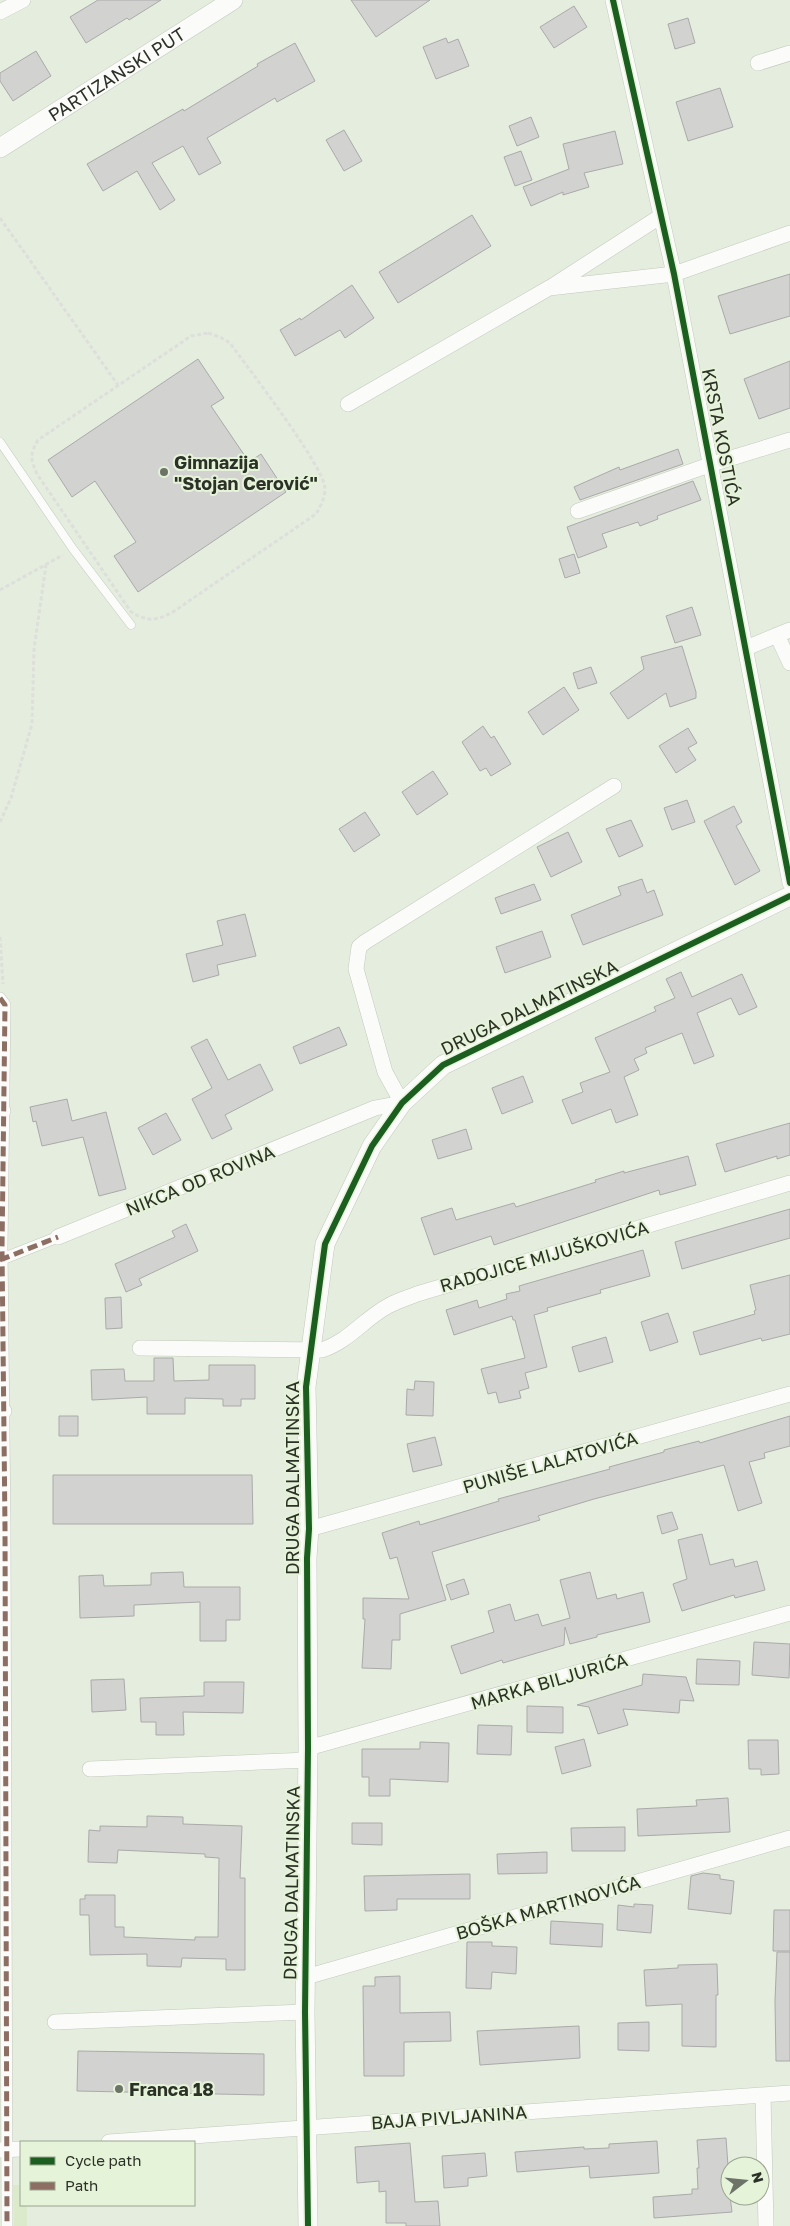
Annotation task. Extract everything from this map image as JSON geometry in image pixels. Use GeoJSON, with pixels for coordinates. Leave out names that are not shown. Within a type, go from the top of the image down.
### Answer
{"type":"FeatureCollection","features":[{"type":"Feature","properties":{"kind":"street"},"geometry":{"type":"LineString","coordinates":[[0,12],[23,0]]}},
{"type":"Feature","properties":{"kind":"street","name":"PARTIZANSKI PUT"},"geometry":{"type":"LineString","coordinates":[[0,148],[233,0]]}},
{"type":"Feature","properties":{"kind":"street","name":"KRSTA KOSTIĆA"},"geometry":{"type":"LineString","coordinates":[[613,0],[674,274],[712,464],[790,883]]}},
{"type":"Feature","properties":{"kind":"street"},"geometry":{"type":"LineString","coordinates":[[758,63],[790,53]]}},
{"type":"Feature","properties":{"kind":"street"},"geometry":{"type":"LineString","coordinates":[[348,404],[549,288],[661,216]]}},
{"type":"Feature","properties":{"kind":"street"},"geometry":{"type":"LineString","coordinates":[[549,288],[674,274],[790,233]]}},
{"type":"Feature","properties":{"kind":"street"},"geometry":{"type":"LineString","coordinates":[[578,511],[712,464],[790,440]]}},
{"type":"Feature","properties":{"kind":"street"},"geometry":{"type":"LineString","coordinates":[[746,648],[784,632],[790,663]]}},
{"type":"Feature","properties":{"kind":"street"},"geometry":{"type":"LineString","coordinates":[[402,1104],[386,1072],[356,969],[359,947],[373,936],[614,786]]}},
{"type":"Feature","properties":{"kind":"street","name":"DRUGA DALMATINSKA"},"geometry":{"type":"LineString","coordinates":[[308,2226],[305,2012],[308,1754],[307,1558],[309,1529],[306,1387],[326,1244],[372,1146],[402,1104],[443,1066],[790,896]]}},
{"type":"Feature","properties":{"kind":"street"},"geometry":{"type":"LineString","coordinates":[[2,1001],[3,2150],[7,2226]]}},
{"type":"Feature","properties":{"kind":"street","name":"NIKCA OD ROVINA"},"geometry":{"type":"LineString","coordinates":[[1,1260],[375,1108],[402,1104]]}},
{"type":"Feature","properties":{"kind":"street","name":"RADOJICE MIJUŠKOVIĆA"},"geometry":{"type":"LineString","coordinates":[[140,1348],[311,1351],[334,1346],[388,1306],[417,1294],[790,1184]]}},
{"type":"Feature","properties":{"kind":"street","name":"PUNIŠE LALATOVIĆA"},"geometry":{"type":"LineString","coordinates":[[309,1529],[790,1394]]}},
{"type":"Feature","properties":{"kind":"street","name":"MARKA BILJURIĆA"},"geometry":{"type":"LineString","coordinates":[[90,1768],[308,1754],[790,1613]]}},
{"type":"Feature","properties":{"kind":"street","name":"BOŠKA MARTINOVIĆA"},"geometry":{"type":"LineString","coordinates":[[306,1977],[790,1838]]}},
{"type":"Feature","properties":{"kind":"street"},"geometry":{"type":"LineString","coordinates":[[55,2022],[305,2012]]}},
{"type":"Feature","properties":{"kind":"street","name":"BAJA PIVLJANINA"},"geometry":{"type":"LineString","coordinates":[[122,2141],[790,2093]]}},
{"type":"Feature","properties":{"kind":"street"},"geometry":{"type":"LineString","coordinates":[[763,2095],[766,2226]]}},
{"type":"Feature","properties":{"kind":"street"},"geometry":{"type":"LineString","coordinates":[[3,2150],[20,2149]]}},
{"type":"Feature","properties":{"kind":"lane"},"geometry":{"type":"LineString","coordinates":[[0,442],[73,549],[131,625]]}},
{"type":"Feature","properties":{"kind":"path"},"geometry":{"type":"LineString","coordinates":[[0,218],[118,385]]}},
{"type":"Feature","properties":{"kind":"path"},"geometry":{"type":"LineString","coordinates":[[208,333],[220,337],[230,343],[317,465],[325,488],[316,514],[173,612],[156,620],[142,618],[131,612],[37,474],[32,463],[31,452],[38,440],[118,385],[191,336],[208,333]]}},
{"type":"Feature","properties":{"kind":"path"},"geometry":{"type":"LineString","coordinates":[[0,590],[84,544]]}},
{"type":"Feature","properties":{"kind":"path"},"geometry":{"type":"LineString","coordinates":[[0,822],[11,798],[32,724],[34,649],[46,564]]}},
{"type":"Feature","properties":{"kind":"path"},"geometry":{"type":"LineString","coordinates":[[0,937],[2,1001]]}},
{"type":"Feature","properties":{"kind":"green space"},"geometry":{"type":"Polygon","coordinates":[[[13,2185],[20,2185],[20,2206],[27,2206],[27,2226],[14,2226],[13,2185]]]}},
{"type":"Feature","properties":{"kind":"building"},"geometry":{"type":"Polygon","coordinates":[[[98,0],[161,0],[86,43],[70,17],[98,0]]]}},
{"type":"Feature","properties":{"kind":"building"},"geometry":{"type":"Polygon","coordinates":[[[351,0],[430,0],[376,37],[351,0]]]}},
{"type":"Feature","properties":{"kind":"building"},"geometry":{"type":"Polygon","coordinates":[[[574,6],[587,27],[554,48],[540,27],[574,6]]]}},
{"type":"Feature","properties":{"kind":"building"},"geometry":{"type":"Polygon","coordinates":[[[688,18],[695,43],[675,49],[668,24],[688,18]]]}},
{"type":"Feature","properties":{"kind":"building"},"geometry":{"type":"Polygon","coordinates":[[[446,38],[448,43],[458,39],[469,66],[436,79],[423,47],[446,38]]]}},
{"type":"Feature","properties":{"kind":"building"},"geometry":{"type":"Polygon","coordinates":[[[295,43],[315,81],[277,102],[275,98],[207,138],[221,163],[199,175],[183,146],[152,163],[175,200],[160,210],[137,171],[103,191],[87,164],[183,109],[184,111],[258,66],[257,64],[295,43]]]}},
{"type":"Feature","properties":{"kind":"building"},"geometry":{"type":"Polygon","coordinates":[[[36,51],[51,76],[13,101],[0,81],[0,73],[36,51]]]}},
{"type":"Feature","properties":{"kind":"building"},"geometry":{"type":"Polygon","coordinates":[[[720,88],[733,127],[688,141],[676,102],[720,88]]]}},
{"type":"Feature","properties":{"kind":"building"},"geometry":{"type":"Polygon","coordinates":[[[531,117],[539,137],[517,146],[509,126],[531,117]]]}},
{"type":"Feature","properties":{"kind":"building"},"geometry":{"type":"Polygon","coordinates":[[[344,130],[362,161],[344,171],[326,140],[344,130]]]}},
{"type":"Feature","properties":{"kind":"building"},"geometry":{"type":"Polygon","coordinates":[[[615,131],[623,164],[584,173],[589,187],[563,195],[563,192],[531,206],[523,187],[569,169],[563,144],[615,131]]]}},
{"type":"Feature","properties":{"kind":"building"},"geometry":{"type":"Polygon","coordinates":[[[521,151],[532,180],[515,186],[504,157],[521,151]]]}},
{"type":"Feature","properties":{"kind":"building"},"geometry":{"type":"Polygon","coordinates":[[[472,215],[491,246],[398,303],[379,272],[472,215]]]}},
{"type":"Feature","properties":{"kind":"building"},"geometry":{"type":"Polygon","coordinates":[[[790,274],[790,316],[730,334],[718,296],[790,274]]]}},
{"type":"Feature","properties":{"kind":"building"},"geometry":{"type":"Polygon","coordinates":[[[352,285],[374,318],[345,338],[340,330],[295,356],[280,330],[300,318],[301,320],[352,285]]]}},
{"type":"Feature","properties":{"kind":"building","name":"Gimnazija \"Stojan Cerović\""},"geometry":{"type":"Polygon","coordinates":[[[198,359],[224,398],[211,406],[249,462],[261,454],[286,492],[138,592],[114,556],[136,542],[95,481],[72,497],[48,460],[198,359]]]}},
{"type":"Feature","properties":{"kind":"building"},"geometry":{"type":"Polygon","coordinates":[[[790,361],[790,408],[759,419],[744,379],[790,361]]]}},
{"type":"Feature","properties":{"kind":"building"},"geometry":{"type":"Polygon","coordinates":[[[678,449],[683,464],[580,500],[574,487],[619,467],[620,470],[678,449]]]}},
{"type":"Feature","properties":{"kind":"building"},"geometry":{"type":"Polygon","coordinates":[[[693,481],[701,500],[657,516],[658,519],[640,526],[638,522],[602,534],[607,547],[578,558],[567,527],[693,481]]]}},
{"type":"Feature","properties":{"kind":"building"},"geometry":{"type":"Polygon","coordinates":[[[574,554],[580,573],[565,578],[559,559],[574,554]]]}},
{"type":"Feature","properties":{"kind":"building"},"geometry":{"type":"Polygon","coordinates":[[[692,607],[701,635],[675,643],[666,616],[692,607]]]}},
{"type":"Feature","properties":{"kind":"building"},"geometry":{"type":"Polygon","coordinates":[[[682,646],[696,692],[696,698],[670,707],[666,693],[628,719],[610,693],[644,669],[641,657],[682,646]]]}},
{"type":"Feature","properties":{"kind":"building"},"geometry":{"type":"Polygon","coordinates":[[[591,667],[597,683],[578,689],[573,673],[591,667]]]}},
{"type":"Feature","properties":{"kind":"building"},"geometry":{"type":"Polygon","coordinates":[[[564,687],[579,710],[543,735],[528,712],[564,687]]]}},
{"type":"Feature","properties":{"kind":"building"},"geometry":{"type":"Polygon","coordinates":[[[483,726],[491,738],[494,736],[511,764],[491,776],[486,768],[480,771],[462,742],[483,726]]]}},
{"type":"Feature","properties":{"kind":"building"},"geometry":{"type":"Polygon","coordinates":[[[688,728],[697,743],[688,748],[696,760],[676,773],[659,746],[688,728]]]}},
{"type":"Feature","properties":{"kind":"building"},"geometry":{"type":"Polygon","coordinates":[[[433,771],[448,794],[417,815],[402,792],[433,771]]]}},
{"type":"Feature","properties":{"kind":"building"},"geometry":{"type":"Polygon","coordinates":[[[687,800],[695,822],[672,830],[664,808],[687,800]]]}},
{"type":"Feature","properties":{"kind":"building"},"geometry":{"type":"Polygon","coordinates":[[[734,806],[742,822],[736,826],[760,871],[735,885],[704,821],[734,806]]]}},
{"type":"Feature","properties":{"kind":"building"},"geometry":{"type":"Polygon","coordinates":[[[365,812],[380,835],[354,852],[339,829],[365,812]]]}},
{"type":"Feature","properties":{"kind":"building"},"geometry":{"type":"Polygon","coordinates":[[[631,820],[643,846],[619,857],[606,829],[631,820]]]}},
{"type":"Feature","properties":{"kind":"building"},"geometry":{"type":"Polygon","coordinates":[[[568,832],[582,862],[551,877],[537,847],[568,832]]]}},
{"type":"Feature","properties":{"kind":"building"},"geometry":{"type":"Polygon","coordinates":[[[642,879],[647,893],[654,890],[663,915],[583,945],[571,915],[621,895],[618,887],[642,879]]]}},
{"type":"Feature","properties":{"kind":"building"},"geometry":{"type":"Polygon","coordinates":[[[534,884],[541,900],[501,914],[495,898],[534,884]]]}},
{"type":"Feature","properties":{"kind":"building"},"geometry":{"type":"Polygon","coordinates":[[[245,914],[256,956],[217,965],[219,975],[193,982],[186,954],[223,945],[217,921],[245,914]]]}},
{"type":"Feature","properties":{"kind":"building"},"geometry":{"type":"Polygon","coordinates":[[[542,931],[551,957],[505,973],[496,947],[542,931]]]}},
{"type":"Feature","properties":{"kind":"building"},"geometry":{"type":"Polygon","coordinates":[[[681,972],[692,997],[742,974],[757,1007],[739,1015],[731,998],[697,1013],[714,1056],[694,1064],[682,1033],[645,1048],[647,1053],[634,1059],[639,1070],[624,1077],[638,1115],[616,1123],[611,1109],[572,1124],[562,1100],[583,1092],[580,1083],[610,1072],[595,1038],[656,1011],[654,1007],[675,998],[666,979],[681,972]]]}},
{"type":"Feature","properties":{"kind":"building"},"geometry":{"type":"Polygon","coordinates":[[[339,1027],[347,1045],[300,1064],[293,1047],[339,1027]]]}},
{"type":"Feature","properties":{"kind":"building"},"geometry":{"type":"Polygon","coordinates":[[[207,1039],[228,1080],[260,1064],[273,1090],[225,1115],[232,1129],[212,1139],[192,1099],[212,1088],[191,1047],[207,1039]]]}},
{"type":"Feature","properties":{"kind":"building"},"geometry":{"type":"Polygon","coordinates":[[[523,1076],[533,1102],[502,1114],[492,1088],[523,1076]]]}},
{"type":"Feature","properties":{"kind":"building"},"geometry":{"type":"Polygon","coordinates":[[[67,1099],[72,1121],[106,1112],[126,1189],[99,1196],[83,1137],[42,1146],[36,1121],[33,1122],[30,1107],[67,1099]]]}},
{"type":"Feature","properties":{"kind":"building"},"geometry":{"type":"Polygon","coordinates":[[[166,1113],[181,1140],[153,1155],[138,1128],[166,1113]]]}},
{"type":"Feature","properties":{"kind":"building"},"geometry":{"type":"Polygon","coordinates":[[[790,1123],[790,1155],[777,1159],[777,1156],[725,1172],[716,1144],[790,1123]]]}},
{"type":"Feature","properties":{"kind":"building"},"geometry":{"type":"Polygon","coordinates":[[[466,1129],[472,1149],[438,1159],[432,1140],[466,1129]]]}},
{"type":"Feature","properties":{"kind":"building"},"geometry":{"type":"Polygon","coordinates":[[[688,1156],[696,1185],[660,1195],[659,1190],[494,1245],[491,1236],[434,1255],[421,1218],[452,1208],[456,1220],[514,1203],[516,1207],[596,1182],[595,1180],[624,1171],[624,1173],[688,1156]]]}},
{"type":"Feature","properties":{"kind":"building"},"geometry":{"type":"Polygon","coordinates":[[[790,1209],[790,1238],[682,1269],[675,1242],[790,1209]]]}},
{"type":"Feature","properties":{"kind":"building"},"geometry":{"type":"Polygon","coordinates":[[[186,1224],[198,1251],[139,1279],[142,1285],[126,1292],[115,1264],[175,1237],[172,1231],[186,1224]]]}},
{"type":"Feature","properties":{"kind":"building"},"geometry":{"type":"Polygon","coordinates":[[[643,1250],[650,1276],[600,1290],[601,1293],[547,1308],[548,1311],[534,1315],[547,1367],[525,1373],[529,1388],[519,1391],[521,1398],[499,1403],[496,1392],[488,1394],[481,1369],[525,1358],[515,1320],[513,1320],[512,1316],[454,1335],[446,1310],[477,1300],[479,1308],[507,1299],[506,1294],[520,1291],[519,1286],[643,1250]]]}},
{"type":"Feature","properties":{"kind":"building"},"geometry":{"type":"Polygon","coordinates":[[[790,1275],[790,1334],[762,1341],[761,1338],[700,1355],[693,1332],[755,1314],[754,1311],[756,1310],[750,1285],[790,1275]]]}},
{"type":"Feature","properties":{"kind":"building"},"geometry":{"type":"Polygon","coordinates":[[[121,1297],[122,1328],[106,1329],[105,1298],[121,1297]]]}},
{"type":"Feature","properties":{"kind":"building"},"geometry":{"type":"Polygon","coordinates":[[[668,1313],[678,1342],[650,1351],[641,1322],[668,1313]]]}},
{"type":"Feature","properties":{"kind":"building"},"geometry":{"type":"Polygon","coordinates":[[[606,1337],[613,1362],[579,1372],[572,1347],[606,1337]]]}},
{"type":"Feature","properties":{"kind":"building"},"geometry":{"type":"Polygon","coordinates":[[[154,1358],[173,1358],[174,1381],[209,1380],[209,1365],[255,1365],[255,1399],[241,1399],[241,1406],[223,1406],[223,1399],[185,1398],[185,1414],[147,1414],[147,1397],[92,1400],[91,1370],[124,1369],[125,1381],[154,1381],[154,1358]]]}},
{"type":"Feature","properties":{"kind":"building"},"geometry":{"type":"Polygon","coordinates":[[[415,1381],[434,1382],[433,1416],[406,1415],[407,1389],[414,1390],[415,1381]]]}},
{"type":"Feature","properties":{"kind":"building"},"geometry":{"type":"Polygon","coordinates":[[[59,1416],[78,1416],[78,1436],[59,1436],[59,1416]]]}},
{"type":"Feature","properties":{"kind":"building"},"geometry":{"type":"Polygon","coordinates":[[[790,1416],[790,1446],[764,1453],[765,1458],[749,1462],[762,1503],[738,1511],[724,1465],[594,1499],[538,1516],[540,1520],[432,1552],[446,1600],[400,1614],[400,1640],[392,1640],[391,1669],[362,1668],[365,1619],[363,1619],[363,1598],[409,1599],[397,1557],[390,1559],[382,1533],[419,1521],[420,1525],[499,1501],[498,1499],[610,1469],[609,1467],[664,1452],[664,1450],[699,1441],[700,1443],[790,1416]]]}},
{"type":"Feature","properties":{"kind":"building"},"geometry":{"type":"Polygon","coordinates":[[[435,1437],[442,1465],[413,1472],[407,1444],[435,1437]]]}},
{"type":"Feature","properties":{"kind":"building"},"geometry":{"type":"Polygon","coordinates":[[[53,1475],[252,1475],[253,1524],[53,1524],[53,1475]]]}},
{"type":"Feature","properties":{"kind":"building"},"geometry":{"type":"Polygon","coordinates":[[[672,1512],[678,1529],[662,1534],[657,1516],[672,1512]]]}},
{"type":"Feature","properties":{"kind":"building"},"geometry":{"type":"Polygon","coordinates":[[[702,1534],[710,1565],[733,1559],[735,1567],[757,1561],[765,1590],[735,1598],[734,1595],[682,1611],[673,1584],[687,1579],[678,1540],[702,1534]]]}},
{"type":"Feature","properties":{"kind":"building"},"geometry":{"type":"Polygon","coordinates":[[[183,1572],[184,1587],[240,1587],[240,1620],[226,1620],[226,1641],[200,1641],[200,1602],[134,1605],[134,1616],[80,1618],[79,1576],[103,1575],[104,1586],[151,1585],[151,1573],[183,1572]]]}},
{"type":"Feature","properties":{"kind":"building"},"geometry":{"type":"Polygon","coordinates":[[[590,1572],[597,1599],[616,1594],[617,1599],[643,1592],[650,1622],[597,1635],[597,1637],[570,1644],[565,1627],[564,1645],[503,1663],[502,1660],[461,1674],[451,1646],[494,1632],[488,1611],[510,1604],[515,1621],[538,1614],[542,1626],[570,1618],[560,1580],[590,1572]]]}},
{"type":"Feature","properties":{"kind":"building"},"geometry":{"type":"Polygon","coordinates":[[[464,1579],[469,1594],[451,1600],[446,1585],[464,1579]]]}},
{"type":"Feature","properties":{"kind":"building"},"geometry":{"type":"Polygon","coordinates":[[[754,1642],[790,1644],[789,1678],[752,1675],[754,1642]]]}},
{"type":"Feature","properties":{"kind":"building"},"geometry":{"type":"Polygon","coordinates":[[[697,1659],[740,1661],[739,1685],[696,1684],[697,1659]]]}},
{"type":"Feature","properties":{"kind":"building"},"geometry":{"type":"Polygon","coordinates":[[[643,1674],[686,1677],[694,1701],[680,1700],[679,1713],[623,1709],[628,1725],[598,1734],[589,1707],[577,1705],[642,1685],[643,1674]]]}},
{"type":"Feature","properties":{"kind":"building"},"geometry":{"type":"Polygon","coordinates":[[[124,1679],[126,1710],[92,1712],[91,1680],[124,1679]]]}},
{"type":"Feature","properties":{"kind":"building"},"geometry":{"type":"Polygon","coordinates":[[[204,1682],[244,1682],[243,1713],[183,1712],[184,1735],[156,1735],[156,1722],[141,1722],[140,1698],[204,1696],[204,1682]]]}},
{"type":"Feature","properties":{"kind":"building"},"geometry":{"type":"Polygon","coordinates":[[[527,1706],[563,1707],[563,1733],[527,1732],[527,1706]]]}},
{"type":"Feature","properties":{"kind":"building"},"geometry":{"type":"Polygon","coordinates":[[[478,1725],[512,1726],[511,1755],[477,1754],[478,1725]]]}},
{"type":"Feature","properties":{"kind":"building"},"geometry":{"type":"Polygon","coordinates":[[[584,1739],[591,1766],[562,1774],[555,1747],[584,1739]]]}},
{"type":"Feature","properties":{"kind":"building"},"geometry":{"type":"Polygon","coordinates":[[[748,1740],[778,1740],[779,1774],[761,1775],[761,1769],[749,1769],[748,1740]]]}},
{"type":"Feature","properties":{"kind":"building"},"geometry":{"type":"Polygon","coordinates":[[[420,1742],[449,1743],[448,1782],[390,1779],[390,1796],[369,1796],[369,1777],[362,1777],[362,1749],[420,1749],[420,1742]]]}},
{"type":"Feature","properties":{"kind":"building"},"geometry":{"type":"Polygon","coordinates":[[[728,1798],[730,1832],[638,1836],[637,1809],[697,1806],[696,1800],[728,1798]]]}},
{"type":"Feature","properties":{"kind":"building"},"geometry":{"type":"Polygon","coordinates":[[[147,1816],[183,1817],[183,1824],[242,1826],[240,1878],[245,1878],[245,1970],[226,1970],[226,1959],[182,1958],[181,1967],[147,1966],[147,1954],[90,1955],[89,1915],[80,1915],[80,1899],[85,1899],[85,1895],[115,1895],[115,1927],[124,1927],[124,1937],[195,1940],[195,1937],[218,1937],[219,1858],[205,1857],[205,1854],[118,1850],[117,1863],[88,1862],[89,1830],[100,1831],[100,1826],[147,1827],[147,1816]]]}},
{"type":"Feature","properties":{"kind":"building"},"geometry":{"type":"Polygon","coordinates":[[[352,1823],[382,1823],[382,1845],[352,1844],[352,1823]]]}},
{"type":"Feature","properties":{"kind":"building"},"geometry":{"type":"Polygon","coordinates":[[[625,1827],[625,1851],[572,1851],[571,1828],[625,1827]]]}},
{"type":"Feature","properties":{"kind":"building"},"geometry":{"type":"Polygon","coordinates":[[[547,1852],[547,1873],[498,1874],[497,1854],[547,1852]]]}},
{"type":"Feature","properties":{"kind":"building"},"geometry":{"type":"Polygon","coordinates":[[[703,1873],[720,1875],[720,1879],[734,1881],[731,1914],[688,1909],[691,1876],[703,1873]]]}},
{"type":"Feature","properties":{"kind":"building"},"geometry":{"type":"Polygon","coordinates":[[[470,1874],[470,1899],[397,1899],[397,1910],[365,1911],[364,1876],[470,1874]]]}},
{"type":"Feature","properties":{"kind":"building"},"geometry":{"type":"Polygon","coordinates":[[[634,1904],[653,1905],[651,1933],[617,1930],[618,1905],[634,1907],[634,1904]]]}},
{"type":"Feature","properties":{"kind":"building"},"geometry":{"type":"Polygon","coordinates":[[[774,1910],[790,1910],[790,1951],[773,1951],[774,1910]]]}},
{"type":"Feature","properties":{"kind":"building"},"geometry":{"type":"Polygon","coordinates":[[[551,1921],[603,1924],[602,1947],[550,1944],[551,1921]]]}},
{"type":"Feature","properties":{"kind":"building"},"geometry":{"type":"Polygon","coordinates":[[[467,1942],[492,1942],[492,1946],[517,1947],[516,1974],[492,1972],[491,1989],[466,1988],[467,1942]]]}},
{"type":"Feature","properties":{"kind":"building"},"geometry":{"type":"Polygon","coordinates":[[[777,1952],[790,1952],[790,2061],[776,2061],[775,2001],[777,1952]]]}},
{"type":"Feature","properties":{"kind":"building"},"geometry":{"type":"Polygon","coordinates":[[[717,1964],[716,2047],[682,2046],[682,2004],[646,2006],[644,1970],[678,1968],[678,1965],[717,1964]]]}},
{"type":"Feature","properties":{"kind":"building"},"geometry":{"type":"Polygon","coordinates":[[[400,1976],[400,2013],[450,2012],[451,2041],[404,2042],[404,2076],[364,2076],[363,1986],[375,1986],[375,1977],[400,1976]]]}},
{"type":"Feature","properties":{"kind":"building"},"geometry":{"type":"Polygon","coordinates":[[[649,2022],[649,2051],[618,2050],[618,2023],[649,2022]]]}},
{"type":"Feature","properties":{"kind":"building"},"geometry":{"type":"Polygon","coordinates":[[[579,2026],[580,2058],[480,2065],[477,2031],[579,2026]]]}},
{"type":"Feature","properties":{"kind":"building"},"geometry":{"type":"Polygon","coordinates":[[[78,2051],[264,2054],[264,2095],[77,2091],[78,2051]]]}},
{"type":"Feature","properties":{"kind":"building"},"geometry":{"type":"Polygon","coordinates":[[[726,2138],[727,2156],[720,2156],[720,2206],[731,2206],[732,2212],[654,2218],[653,2197],[692,2194],[692,2189],[698,2189],[697,2140],[726,2138]]]}},
{"type":"Feature","properties":{"kind":"building"},"geometry":{"type":"Polygon","coordinates":[[[657,2141],[659,2173],[590,2178],[589,2166],[517,2172],[515,2152],[584,2147],[584,2149],[609,2148],[609,2144],[657,2141]]]}},
{"type":"Feature","properties":{"kind":"building"},"geometry":{"type":"Polygon","coordinates":[[[410,2143],[415,2202],[438,2201],[440,2226],[406,2226],[406,2223],[386,2223],[386,2191],[379,2192],[379,2181],[357,2183],[355,2147],[410,2143]]]}},
{"type":"Feature","properties":{"kind":"building"},"geometry":{"type":"Polygon","coordinates":[[[485,2153],[487,2176],[468,2178],[468,2186],[444,2188],[442,2156],[485,2153]]]}},
{"type":"Feature","properties":{"kind":"marked path"},"geometry":{"type":"LineString","coordinates":[[0,998],[5,1005],[2,1249],[5,1528],[7,2226]]}},
{"type":"Feature","properties":{"kind":"marked path"},"geometry":{"type":"LineString","coordinates":[[0,1260],[58,1237]]}},
{"type":"Feature","properties":{"kind":"cycle path"},"geometry":{"type":"LineString","coordinates":[[613,0],[674,274],[790,883]]}},
{"type":"Feature","properties":{"kind":"cycle path"},"geometry":{"type":"LineString","coordinates":[[308,2226],[305,2012],[308,1748],[307,1558],[309,1529],[306,1387],[325,1244],[372,1146],[402,1103],[443,1065],[790,896]]}},
{"type":"Feature","properties":{"kind":"place","name":"Gimnazija \"Stojan Cerović\""},"geometry":{"type":"Point","coordinates":[164,472]}},
{"type":"Feature","properties":{"kind":"place","name":"Franca 18"},"geometry":{"type":"Point","coordinates":[119,2089]}}]}
